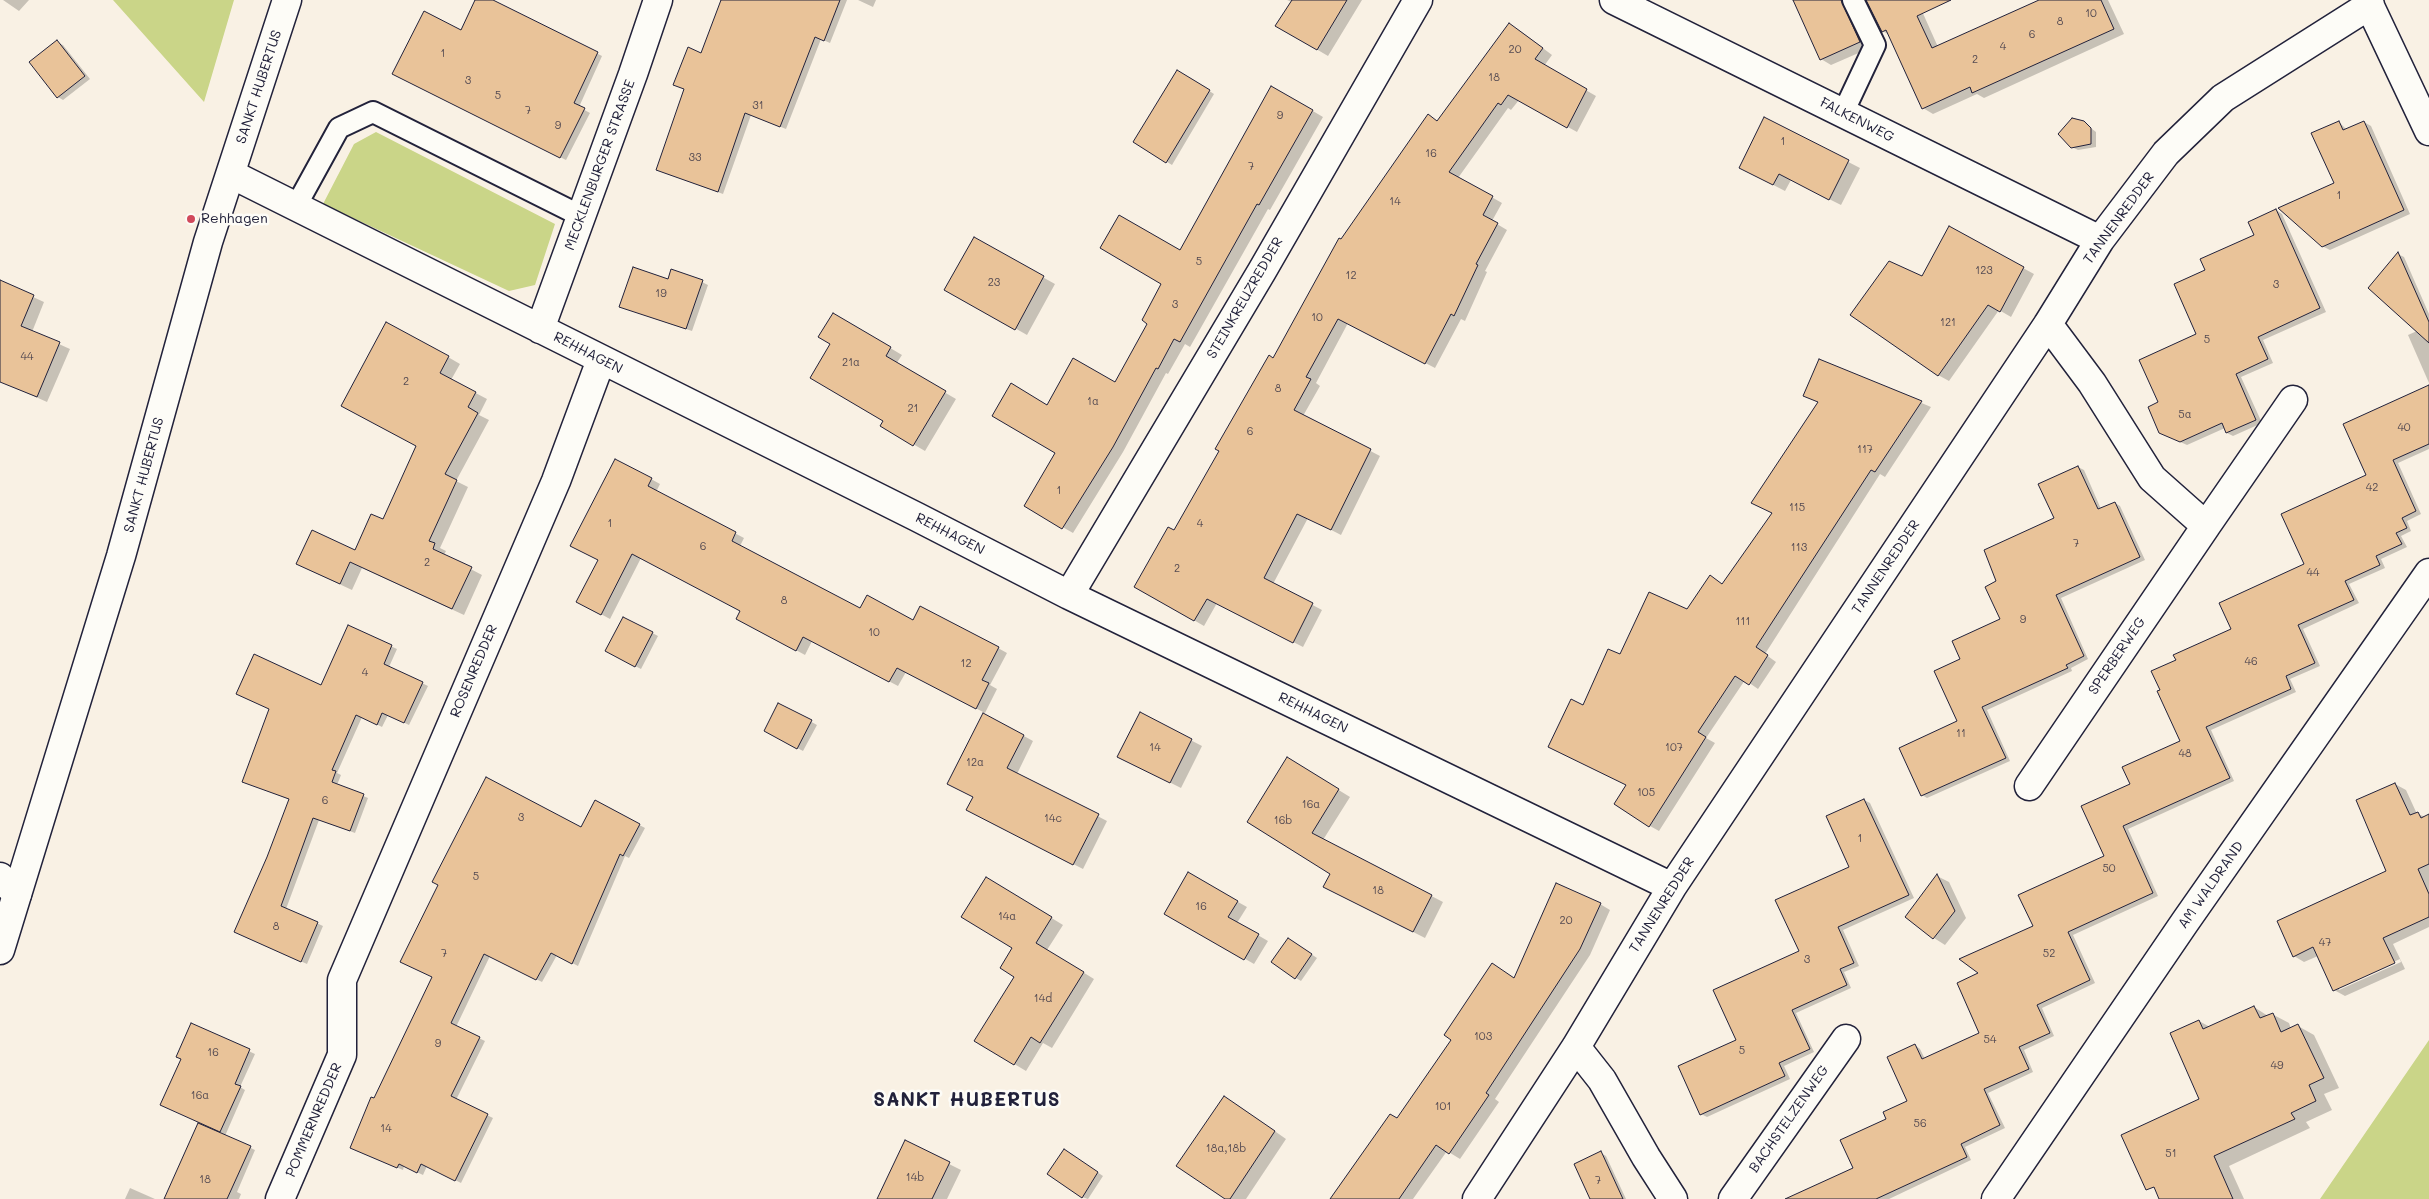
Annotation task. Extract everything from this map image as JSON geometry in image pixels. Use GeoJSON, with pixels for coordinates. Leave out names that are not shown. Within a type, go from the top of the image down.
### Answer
{"type":"FeatureCollection","features":[{"type":"Feature","properties":{"kind":"street","name":"SANKT HUBERTUS"},"geometry":{"type":"LineString","coordinates":[[0,950],[8,886],[121,556],[208,242],[287,0]]}},
{"type":"Feature","properties":{"kind":"street","name":"MECKLENBURGER STRASSE"},"geometry":{"type":"LineString","coordinates":[[540,329],[658,0]]}},
{"type":"Feature","properties":{"kind":"street","name":"STEINKREUZREDDER"},"geometry":{"type":"LineString","coordinates":[[1069,595],[1262,271],[1418,0]]}},
{"type":"Feature","properties":{"kind":"street"},"geometry":{"type":"LineString","coordinates":[[2368,3],[2429,131]]}},
{"type":"Feature","properties":{"kind":"street","name":"TANNENREDDER"},"geometry":{"type":"LineString","coordinates":[[1477,1199],[1576,1047],[1672,887],[2048,324],[2100,240],[2166,153],[2223,98],[2368,3]]}},
{"type":"Feature","properties":{"kind":"street","name":"FALKENWEG"},"geometry":{"type":"LineString","coordinates":[[1630,4],[1843,113],[2100,240]]}},
{"type":"Feature","properties":{"kind":"street","name":"REHHAGEN"},"geometry":{"type":"LineString","coordinates":[[231,174],[295,208],[917,517],[1069,595],[1672,887]]}},
{"type":"Feature","properties":{"kind":"street"},"geometry":{"type":"LineString","coordinates":[[2048,324],[2092,383],[2152,478],[2206,526]]}},
{"type":"Feature","properties":{"kind":"street","name":"ROSENREDDER"},"geometry":{"type":"LineString","coordinates":[[342,980],[556,481],[601,360]]}},
{"type":"Feature","properties":{"kind":"street","name":"SPERBERWEG"},"geometry":{"type":"LineString","coordinates":[[2029,786],[2293,400]]}},
{"type":"Feature","properties":{"kind":"street","name":"AM WALDRAND"},"geometry":{"type":"LineString","coordinates":[[1996,1199],[2185,922],[2429,573]]}},
{"type":"Feature","properties":{"kind":"street","name":"POMMERNREDDER"},"geometry":{"type":"LineString","coordinates":[[280,1199],[342,1055],[342,980]]}},
{"type":"Feature","properties":{"kind":"street","name":"BACHSTELZENWEG"},"geometry":{"type":"LineString","coordinates":[[1733,1199],[1846,1039]]}},
{"type":"Feature","properties":{"kind":"street"},"geometry":{"type":"LineString","coordinates":[[1576,1047],[1602,1080],[1646,1157],[1673,1199]]}},
{"type":"Feature","properties":{"kind":"lane"},"geometry":{"type":"LineString","coordinates":[[1843,113],[1875,46],[1853,0]]}},
{"type":"Feature","properties":{"kind":"lane"},"geometry":{"type":"LineString","coordinates":[[295,208],[339,128],[373,112],[581,216]]}},
{"type":"Feature","properties":{"kind":"green space"},"geometry":{"type":"Polygon","coordinates":[[[113,0],[234,0],[204,102],[113,0]]]}},
{"type":"Feature","properties":{"kind":"green space"},"geometry":{"type":"Polygon","coordinates":[[[376,132],[555,224],[535,285],[509,291],[323,204],[354,144],[376,132]]]}},
{"type":"Feature","properties":{"kind":"green space"},"geometry":{"type":"Polygon","coordinates":[[[2429,1040],[2429,1199],[2320,1199],[2429,1040]]]}},
{"type":"Feature","properties":{"kind":"building"},"geometry":{"type":"Polygon","coordinates":[[[475,0],[493,0],[598,52],[574,103],[585,108],[560,158],[392,74],[424,11],[461,30],[475,0]]]}},
{"type":"Feature","properties":{"kind":"building"},"geometry":{"type":"Polygon","coordinates":[[[721,0],[840,0],[824,41],[815,37],[780,127],[745,113],[718,192],[656,170],[684,89],[673,85],[688,47],[701,53],[721,0]]]}},
{"type":"Feature","properties":{"kind":"building"},"geometry":{"type":"Polygon","coordinates":[[[1292,0],[1347,0],[1317,50],[1275,26],[1292,0]]]}},
{"type":"Feature","properties":{"kind":"building"},"geometry":{"type":"Polygon","coordinates":[[[1793,0],[1841,0],[1860,42],[1820,60],[1793,0]]]}},
{"type":"Feature","properties":{"kind":"building"},"geometry":{"type":"Polygon","coordinates":[[[1866,0],[1951,0],[1917,16],[1932,48],[2039,0],[2101,0],[2114,29],[1972,93],[1970,87],[1922,109],[1886,30],[1882,32],[1866,0]]]}},
{"type":"Feature","properties":{"kind":"building"},"geometry":{"type":"Polygon","coordinates":[[[1509,23],[1543,48],[1535,59],[1587,89],[1567,128],[1508,95],[1501,105],[1498,103],[1449,172],[1493,196],[1483,215],[1498,223],[1476,264],[1478,265],[1454,316],[1451,314],[1425,364],[1338,319],[1306,377],[1311,379],[1294,410],[1371,449],[1331,530],[1297,514],[1264,578],[1313,603],[1293,643],[1207,599],[1194,621],[1134,587],[1168,527],[1174,530],[1219,451],[1215,449],[1269,355],[1273,358],[1339,238],[1341,239],[1428,114],[1437,121],[1509,23]]]}},
{"type":"Feature","properties":{"kind":"building"},"geometry":{"type":"Polygon","coordinates":[[[57,40],[85,76],[57,98],[29,62],[57,40]]]}},
{"type":"Feature","properties":{"kind":"building"},"geometry":{"type":"Polygon","coordinates":[[[1177,70],[1210,90],[1166,163],[1133,142],[1177,70]]]}},
{"type":"Feature","properties":{"kind":"building"},"geometry":{"type":"Polygon","coordinates":[[[1271,86],[1313,110],[1259,205],[1257,204],[1180,342],[1174,339],[1113,447],[1062,529],[1024,506],[1055,453],[992,416],[1011,383],[1047,405],[1073,358],[1115,382],[1147,324],[1142,320],[1161,284],[1100,248],[1119,215],[1180,250],[1271,86]]]}},
{"type":"Feature","properties":{"kind":"building"},"geometry":{"type":"Polygon","coordinates":[[[1764,117],[1849,160],[1829,200],[1779,174],[1773,185],[1739,168],[1764,117]]]}},
{"type":"Feature","properties":{"kind":"building"},"geometry":{"type":"Polygon","coordinates":[[[2072,118],[2084,121],[2091,128],[2091,144],[2071,148],[2058,134],[2072,118]]]}},
{"type":"Feature","properties":{"kind":"building"},"geometry":{"type":"Polygon","coordinates":[[[2339,121],[2343,130],[2364,121],[2404,210],[2322,247],[2278,208],[2334,183],[2311,133],[2339,121]]]}},
{"type":"Feature","properties":{"kind":"building"},"geometry":{"type":"Polygon","coordinates":[[[2276,209],[2320,308],[2258,337],[2268,359],[2236,374],[2256,420],[2226,433],[2222,423],[2180,442],[2159,433],[2148,407],[2158,402],[2139,360],[2196,334],[2174,284],[2205,270],[2200,259],[2254,235],[2248,222],[2276,209]]]}},
{"type":"Feature","properties":{"kind":"building"},"geometry":{"type":"Polygon","coordinates":[[[1949,226],[2024,267],[2000,312],[1988,305],[1938,376],[1850,315],[1889,261],[1922,276],[1949,226]]]}},
{"type":"Feature","properties":{"kind":"building"},"geometry":{"type":"Polygon","coordinates":[[[974,237],[1044,276],[1015,330],[944,290],[974,237]]]}},
{"type":"Feature","properties":{"kind":"building"},"geometry":{"type":"Polygon","coordinates":[[[2398,252],[2429,322],[2429,343],[2368,288],[2398,252]]]}},
{"type":"Feature","properties":{"kind":"building"},"geometry":{"type":"Polygon","coordinates":[[[633,267],[668,279],[671,269],[703,280],[686,329],[619,307],[633,267]]]}},
{"type":"Feature","properties":{"kind":"building"},"geometry":{"type":"Polygon","coordinates":[[[0,280],[34,295],[21,326],[60,342],[37,397],[0,382],[0,280]]]}},
{"type":"Feature","properties":{"kind":"building"},"geometry":{"type":"Polygon","coordinates":[[[833,313],[891,347],[886,356],[946,391],[913,446],[880,426],[883,421],[810,378],[830,344],[818,337],[833,313]]]}},
{"type":"Feature","properties":{"kind":"building"},"geometry":{"type":"Polygon","coordinates":[[[386,322],[449,356],[440,373],[476,392],[468,407],[478,413],[445,474],[457,480],[429,541],[435,543],[433,549],[472,567],[452,609],[350,562],[340,584],[296,564],[312,530],[355,550],[371,514],[383,519],[416,446],[341,406],[386,322]]]}},
{"type":"Feature","properties":{"kind":"building"},"geometry":{"type":"Polygon","coordinates":[[[1819,359],[1922,401],[1875,472],[1871,470],[1756,647],[1768,655],[1749,685],[1735,676],[1698,732],[1706,737],[1649,827],[1614,804],[1626,785],[1548,747],[1571,699],[1583,705],[1608,649],[1620,654],[1649,592],[1687,609],[1710,575],[1722,584],[1772,513],[1751,503],[1818,402],[1803,396],[1819,359]]]}},
{"type":"Feature","properties":{"kind":"building"},"geometry":{"type":"Polygon","coordinates":[[[2429,385],[2429,444],[2393,460],[2416,511],[2402,518],[2407,528],[2396,533],[2402,544],[2376,556],[2380,565],[2345,581],[2354,600],[2298,625],[2315,663],[2286,676],[2291,689],[2206,727],[2230,778],[2123,826],[2153,893],[2068,932],[2090,980],[2037,1005],[2050,1033],[2019,1047],[2029,1069],[1984,1089],[2000,1125],[1961,1144],[1967,1157],[1876,1199],[1785,1199],[1853,1168],[1840,1140],[1886,1119],[1883,1112],[1907,1101],[1887,1057],[1915,1044],[1922,1059],[1979,1033],[1957,983],[1978,973],[1959,959],[2033,926],[2018,895],[2104,856],[2081,806],[2130,784],[2122,767],[2180,741],[2157,691],[2160,690],[2151,671],[2176,660],[2173,655],[2231,629],[2219,603],[2304,564],[2281,514],[2366,475],[2343,424],[2429,385]]]}},
{"type":"Feature","properties":{"kind":"building"},"geometry":{"type":"Polygon","coordinates":[[[615,459],[652,478],[648,486],[736,532],[732,541],[860,608],[867,595],[913,620],[920,606],[999,647],[982,680],[989,683],[976,709],[897,668],[889,682],[803,637],[796,651],[736,619],[740,611],[632,554],[601,615],[576,602],[598,560],[570,546],[615,459]]]}},
{"type":"Feature","properties":{"kind":"building"},"geometry":{"type":"Polygon","coordinates":[[[2078,466],[2098,509],[2115,502],[2140,557],[2056,595],[2084,656],[2066,665],[2068,668],[1982,707],[2006,758],[1921,796],[1899,748],[1957,721],[1934,671],[1960,659],[1952,641],[2000,619],[1985,587],[1996,581],[1984,550],[2054,518],[2038,484],[2078,466]]]}},
{"type":"Feature","properties":{"kind":"building"},"geometry":{"type":"Polygon","coordinates":[[[623,617],[653,632],[635,667],[605,651],[623,617]]]}},
{"type":"Feature","properties":{"kind":"building"},"geometry":{"type":"Polygon","coordinates":[[[348,625],[392,645],[384,664],[423,682],[404,723],[382,713],[377,725],[356,715],[332,770],[336,771],[332,782],[364,794],[350,831],[313,818],[281,906],[318,922],[301,962],[234,932],[267,857],[289,799],[242,782],[269,709],[236,694],[254,654],[321,685],[348,625]]]}},
{"type":"Feature","properties":{"kind":"building"},"geometry":{"type":"Polygon","coordinates":[[[778,703],[812,720],[797,749],[764,731],[778,703]]]}},
{"type":"Feature","properties":{"kind":"building"},"geometry":{"type":"Polygon","coordinates":[[[1140,712],[1192,739],[1170,783],[1117,757],[1140,712]]]}},
{"type":"Feature","properties":{"kind":"building"},"geometry":{"type":"Polygon","coordinates":[[[983,713],[1024,735],[1007,768],[1099,814],[1073,865],[966,810],[973,797],[947,784],[983,713]]]}},
{"type":"Feature","properties":{"kind":"building"},"geometry":{"type":"Polygon","coordinates":[[[1287,757],[1339,789],[1312,833],[1432,895],[1413,932],[1323,887],[1330,874],[1247,822],[1287,757]]]}},
{"type":"Feature","properties":{"kind":"building"},"geometry":{"type":"Polygon","coordinates":[[[486,777],[581,827],[595,800],[640,824],[623,856],[620,854],[572,964],[551,953],[536,980],[484,954],[451,1023],[480,1037],[451,1096],[488,1114],[455,1181],[421,1164],[417,1173],[399,1164],[397,1168],[350,1148],[371,1097],[374,1098],[432,977],[400,962],[438,885],[432,882],[486,777]]]}},
{"type":"Feature","properties":{"kind":"building"},"geometry":{"type":"Polygon","coordinates":[[[2395,783],[2410,815],[2418,812],[2421,818],[2429,814],[2429,864],[2418,869],[2429,894],[2429,917],[2383,938],[2395,963],[2333,991],[2313,947],[2293,957],[2277,921],[2386,871],[2356,800],[2395,783]]]}},
{"type":"Feature","properties":{"kind":"building"},"geometry":{"type":"Polygon","coordinates":[[[1864,799],[1909,895],[1838,927],[1854,963],[1840,969],[1847,985],[1792,1010],[1810,1049],[1779,1063],[1785,1076],[1700,1115],[1678,1066],[1736,1040],[1713,990],[1799,951],[1775,900],[1849,867],[1826,816],[1864,799]]]}},
{"type":"Feature","properties":{"kind":"building"},"geometry":{"type":"Polygon","coordinates":[[[1188,872],[1238,901],[1228,917],[1259,934],[1244,960],[1164,914],[1188,872]]]}},
{"type":"Feature","properties":{"kind":"building"},"geometry":{"type":"Polygon","coordinates":[[[1937,874],[1955,911],[1933,939],[1905,917],[1937,874]]]}},
{"type":"Feature","properties":{"kind":"building"},"geometry":{"type":"Polygon","coordinates":[[[986,877],[1052,917],[1036,943],[1084,972],[1040,1043],[1031,1037],[1014,1065],[974,1041],[1014,977],[1000,968],[1012,948],[961,917],[986,877]]]}},
{"type":"Feature","properties":{"kind":"building"},"geometry":{"type":"Polygon","coordinates":[[[1556,883],[1601,903],[1580,949],[1486,1093],[1489,1095],[1449,1154],[1436,1145],[1399,1199],[1330,1199],[1390,1114],[1397,1118],[1451,1040],[1444,1035],[1492,963],[1514,978],[1556,883]]]}},
{"type":"Feature","properties":{"kind":"building"},"geometry":{"type":"Polygon","coordinates":[[[1288,938],[1312,954],[1295,979],[1271,962],[1288,938]]]}},
{"type":"Feature","properties":{"kind":"building"},"geometry":{"type":"Polygon","coordinates":[[[2254,1006],[2260,1018],[2273,1013],[2281,1032],[2298,1024],[2324,1078],[2309,1085],[2316,1101],[2291,1113],[2295,1119],[2214,1156],[2233,1199],[2159,1199],[2154,1187],[2146,1190],[2121,1135],[2199,1099],[2170,1033],[2199,1020],[2203,1029],[2254,1006]]]}},
{"type":"Feature","properties":{"kind":"building"},"geometry":{"type":"Polygon","coordinates":[[[191,1023],[250,1049],[235,1084],[241,1086],[220,1132],[160,1105],[181,1059],[176,1057],[191,1023]]]}},
{"type":"Feature","properties":{"kind":"building"},"geometry":{"type":"Polygon","coordinates":[[[1224,1096],[1275,1131],[1230,1199],[1225,1199],[1176,1166],[1224,1096]]]}},
{"type":"Feature","properties":{"kind":"building"},"geometry":{"type":"Polygon","coordinates":[[[198,1123],[251,1146],[227,1199],[164,1199],[198,1123]]]}},
{"type":"Feature","properties":{"kind":"building"},"geometry":{"type":"Polygon","coordinates":[[[905,1140],[950,1162],[932,1199],[877,1199],[905,1140]]]}},
{"type":"Feature","properties":{"kind":"building"},"geometry":{"type":"Polygon","coordinates":[[[1064,1149],[1098,1172],[1082,1198],[1047,1174],[1064,1149]]]}},
{"type":"Feature","properties":{"kind":"building"},"geometry":{"type":"Polygon","coordinates":[[[1601,1151],[1623,1199],[1590,1199],[1574,1164],[1601,1151]]]}},
{"type":"Feature","properties":{"kind":"place","name":"Rehhagen"},"geometry":{"type":"Point","coordinates":[191,219]}},
{"type":"Feature","properties":{"kind":"district","name":"SANKT HUBERTUS"},"geometry":{"type":"Point","coordinates":[967,1100]}}]}
